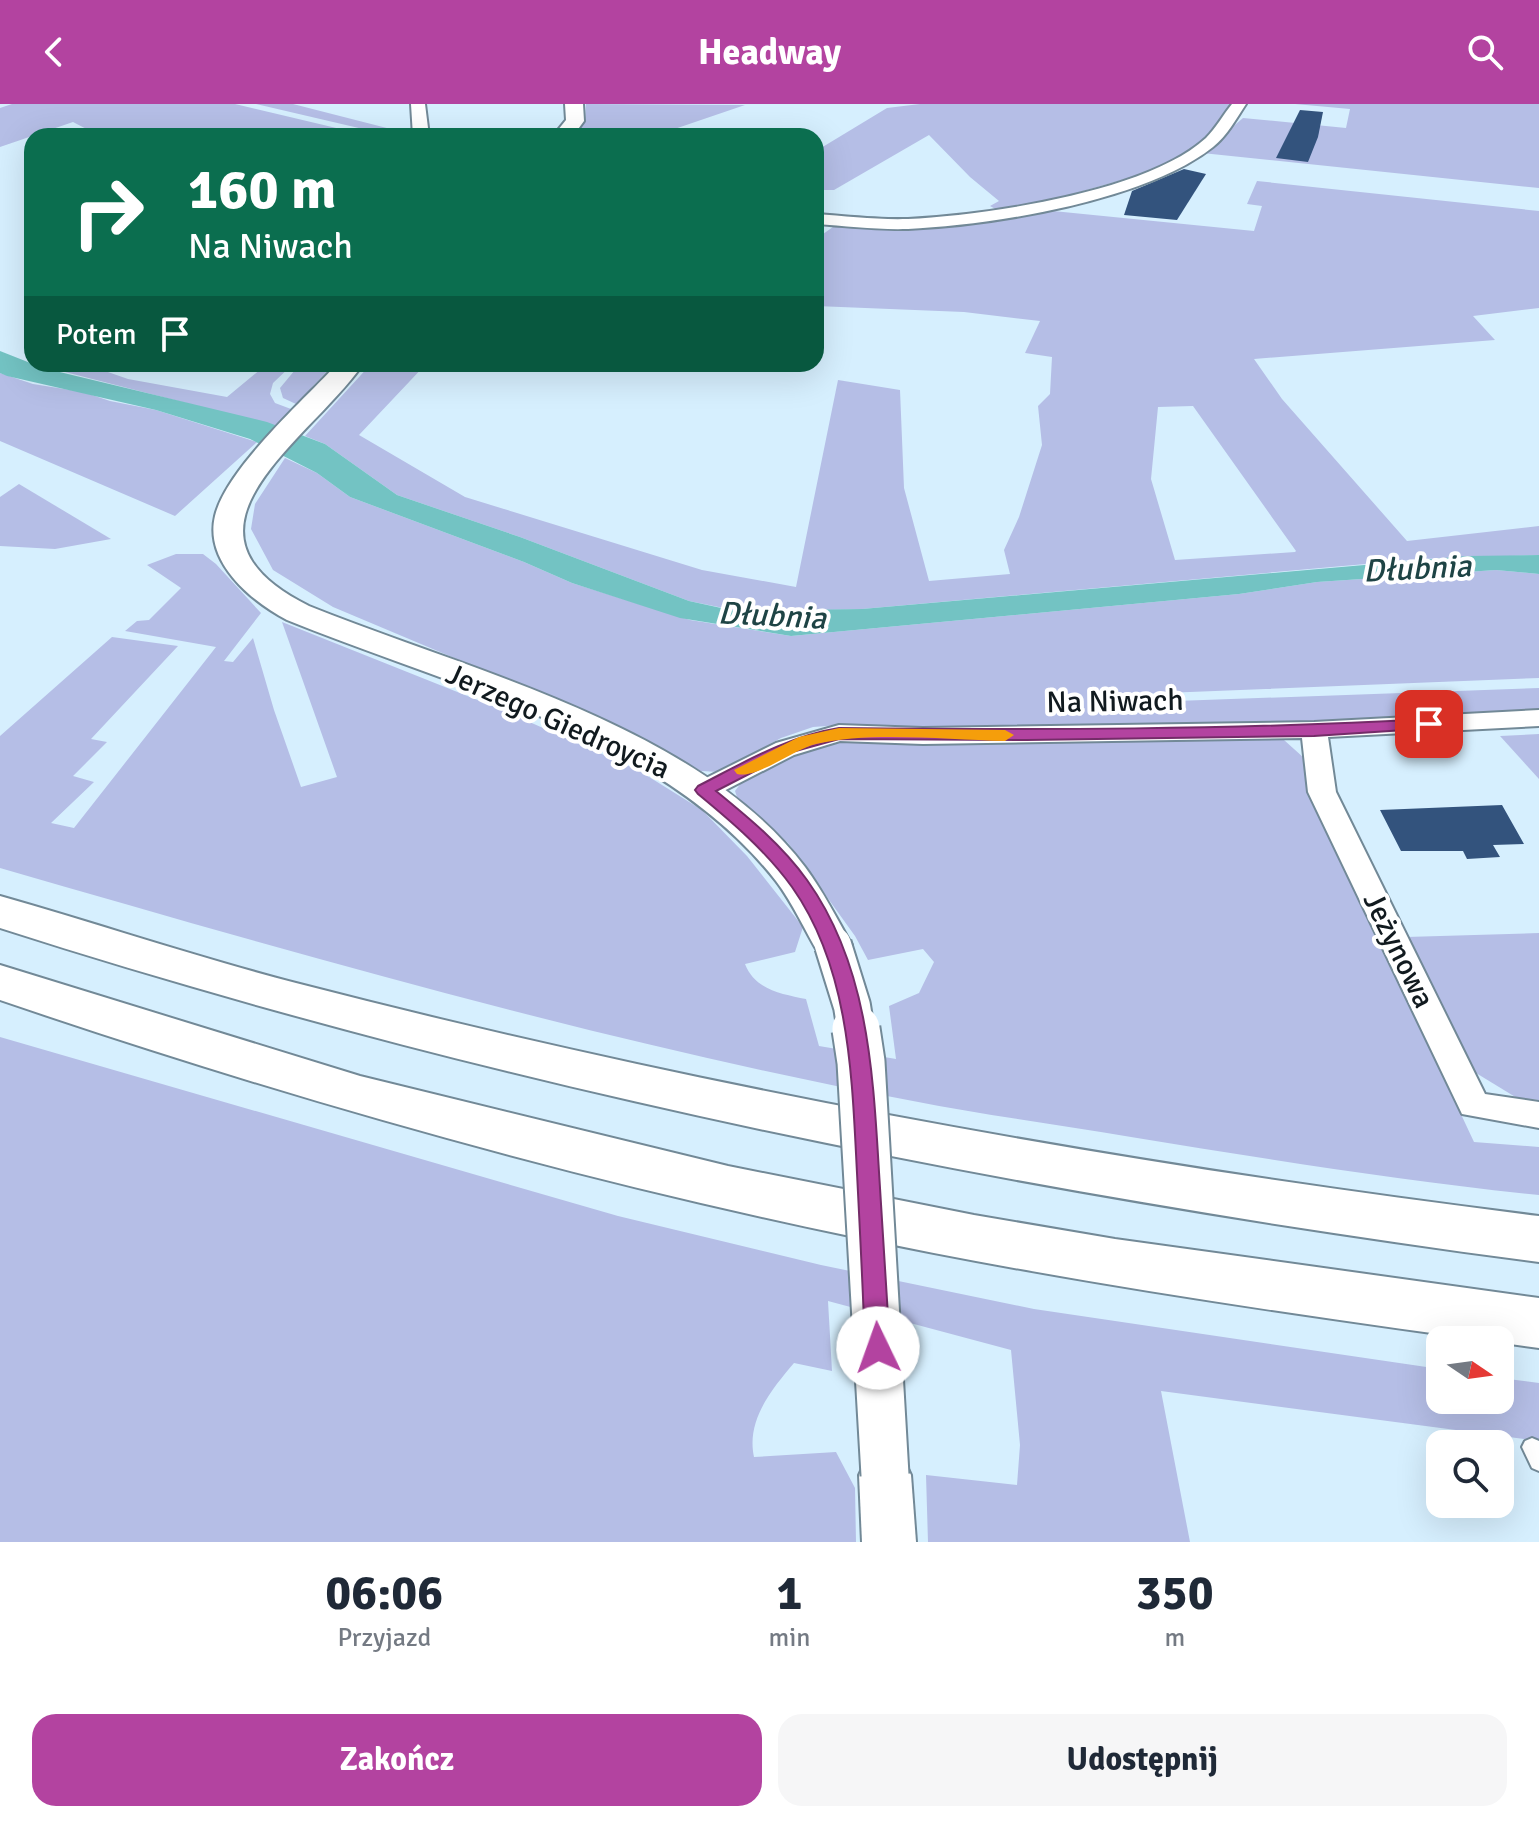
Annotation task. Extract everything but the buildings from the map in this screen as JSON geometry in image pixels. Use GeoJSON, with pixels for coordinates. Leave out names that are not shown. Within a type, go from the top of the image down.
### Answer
{"type":"FeatureCollection","features":[{"type":"Feature","properties":{"kind":"highway"},"geometry":{"type":"LineString","coordinates":[[0,912],[252,989],[738,1107],[1020,1162],[1236,1197],[1539,1239]]}},
{"type":"Feature","properties":{"kind":"highway"},"geometry":{"type":"LineString","coordinates":[[0,982],[100,1017],[332,1087],[543,1143],[769,1196],[973,1238],[1160,1269],[1539,1323]]}},
{"type":"Feature","properties":{"kind":"street"},"geometry":{"type":"LineString","coordinates":[[418,104],[420,128]]}},
{"type":"Feature","properties":{"kind":"street"},"geometry":{"type":"LineString","coordinates":[[569,128],[575,121],[574,104]]}},
{"type":"Feature","properties":{"kind":"street"},"geometry":{"type":"LineString","coordinates":[[824,219],[917,223],[1029,210],[1146,177],[1179,163],[1209,143],[1239,104]]}},
{"type":"Feature","properties":{"kind":"street","name":"Jerzego Giedroycia"},"geometry":{"type":"LineString","coordinates":[[344,372],[262,460],[235,501],[227,534],[230,552],[241,568],[256,585],[285,607],[596,731],[659,762],[704,790],[754,831],[786,867],[815,908],[833,945],[852,1006],[861,1062],[889,1542]]}},
{"type":"Feature","properties":{"kind":"street","name":"Na Niwach"},"geometry":{"type":"LineString","coordinates":[[704,790],[785,749],[820,736],[839,733],[923,736],[1314,730],[1539,718]]}},
{"type":"Feature","properties":{"kind":"street","name":"Jeżynowa"},"geometry":{"type":"LineString","coordinates":[[1314,730],[1322,792],[1474,1105],[1539,1115]]}},
{"type":"Feature","properties":{"kind":"shaded area"},"geometry":{"type":"Polygon","coordinates":[[[12,104],[235,104],[336,128],[85,128],[73,122],[55,128],[24,128],[24,139],[0,147],[0,108],[12,104]]]}},
{"type":"Feature","properties":{"kind":"shaded area"},"geometry":{"type":"Polygon","coordinates":[[[256,104],[293,104],[387,128],[359,128],[256,104]]]}},
{"type":"Feature","properties":{"kind":"shaded area"},"geometry":{"type":"Polygon","coordinates":[[[586,104],[745,105],[677,128],[579,128],[585,121],[586,104]]]}},
{"type":"Feature","properties":{"kind":"shaded area"},"geometry":{"type":"Polygon","coordinates":[[[920,104],[1233,104],[1210,136],[1153,171],[1024,208],[999,211],[990,206],[999,201],[970,177],[929,135],[834,190],[824,190],[824,146],[887,108],[920,104]]]}},
{"type":"Feature","properties":{"kind":"shaded area"},"geometry":{"type":"Polygon","coordinates":[[[1295,104],[1539,104],[1539,188],[1202,153],[1243,118],[1346,128],[1350,109],[1295,104]]]}},
{"type":"Feature","properties":{"kind":"shaded area"},"geometry":{"type":"Polygon","coordinates":[[[1257,181],[1539,211],[1539,308],[1473,316],[1495,340],[1254,359],[1282,399],[1407,541],[1539,526],[1539,555],[1422,559],[862,609],[743,612],[689,601],[520,537],[397,495],[325,444],[305,436],[364,372],[418,372],[359,435],[465,497],[702,570],[796,587],[838,380],[900,390],[904,488],[929,581],[1010,574],[1004,550],[1019,517],[1042,445],[1038,406],[1050,394],[1052,357],[1025,353],[1040,321],[964,312],[824,306],[824,233],[840,222],[890,225],[1043,210],[1254,231],[1262,206],[1247,204],[1257,181]],[[1193,406],[1158,407],[1151,479],[1175,560],[1295,552],[1193,406]]]}},
{"type":"Feature","properties":{"kind":"shaded area"},"geometry":{"type":"Polygon","coordinates":[[[65,372],[108,372],[128,379],[227,397],[257,372],[285,372],[273,383],[270,394],[275,403],[291,409],[276,426],[65,372]]]}},
{"type":"Feature","properties":{"kind":"shaded area"},"geometry":{"type":"Polygon","coordinates":[[[293,372],[326,372],[296,404],[283,398],[280,388],[293,372]]]}},
{"type":"Feature","properties":{"kind":"shaded area"},"geometry":{"type":"Polygon","coordinates":[[[0,373],[33,384],[83,392],[156,410],[257,442],[175,516],[0,441],[0,373]]]}},
{"type":"Feature","properties":{"kind":"shaded area"},"geometry":{"type":"Polygon","coordinates":[[[285,458],[317,473],[350,497],[572,583],[690,620],[791,636],[1239,594],[1317,582],[1496,570],[1539,574],[1539,678],[1114,695],[1094,704],[1539,688],[1539,711],[1296,724],[896,729],[853,724],[813,727],[781,738],[719,772],[701,771],[628,731],[333,607],[273,570],[251,529],[255,504],[285,458]]]}},
{"type":"Feature","properties":{"kind":"shaded area"},"geometry":{"type":"Polygon","coordinates":[[[19,484],[111,539],[55,549],[0,546],[0,497],[19,484]]]}},
{"type":"Feature","properties":{"kind":"shaded area"},"geometry":{"type":"Polygon","coordinates":[[[176,554],[203,554],[261,613],[224,661],[233,662],[253,638],[301,787],[337,777],[282,622],[500,709],[638,770],[702,810],[747,856],[803,927],[795,952],[745,964],[755,980],[770,989],[806,999],[819,1046],[896,1059],[889,1006],[919,993],[934,962],[923,949],[868,960],[855,936],[788,843],[737,797],[735,791],[741,783],[813,746],[846,742],[1284,740],[1304,758],[1325,824],[1474,1142],[1539,1147],[1539,1195],[1386,1176],[967,1111],[798,1078],[568,1025],[454,995],[0,868],[0,736],[112,637],[178,646],[91,739],[107,742],[73,776],[94,782],[51,823],[74,828],[216,647],[125,631],[137,621],[149,620],[181,588],[147,565],[176,554]]]}},
{"type":"Feature","properties":{"kind":"shaded area"},"geometry":{"type":"Polygon","coordinates":[[[1539,734],[1539,779],[1500,736],[1539,734]]]}},
{"type":"Feature","properties":{"kind":"shaded area"},"geometry":{"type":"Polygon","coordinates":[[[1539,933],[1539,1100],[1517,1098],[1476,1073],[1406,937],[1539,933]]]}},
{"type":"Feature","properties":{"kind":"shaded area"},"geometry":{"type":"Polygon","coordinates":[[[0,1037],[618,1216],[821,1265],[1034,1309],[1426,1367],[1426,1414],[1514,1414],[1514,1380],[1539,1383],[1539,1441],[1514,1438],[1514,1430],[1456,1430],[1161,1391],[1190,1542],[928,1542],[926,1475],[1017,1485],[1020,1445],[1011,1350],[828,1301],[832,1371],[794,1363],[770,1394],[757,1418],[754,1457],[836,1452],[855,1488],[856,1542],[0,1542],[0,1037]]]}},
{"type":"Feature","properties":{"kind":"water","name":"Dłubnia"},"geometry":{"type":"Polygon","coordinates":[[[0,351],[24,360],[24,372],[60,372],[267,422],[325,444],[397,495],[520,537],[689,601],[735,611],[862,609],[1467,556],[1539,555],[1539,574],[1496,570],[1317,582],[1239,594],[791,636],[680,618],[572,583],[350,497],[317,473],[250,439],[156,410],[0,373],[0,351]]]}},
{"type":"Feature","properties":{"kind":"slow traffic"},"geometry":{"type":"LineString","coordinates":[[743,770],[805,741],[839,733],[1005,735]]}},
{"type":"Feature","properties":{"kind":"route"},"geometry":{"type":"LineString","coordinates":[[878,1348],[863,1079],[847,983],[824,926],[800,884],[754,831],[704,790],[785,749],[820,736],[839,733],[1027,735],[1314,730],[1429,724]]}}]}
